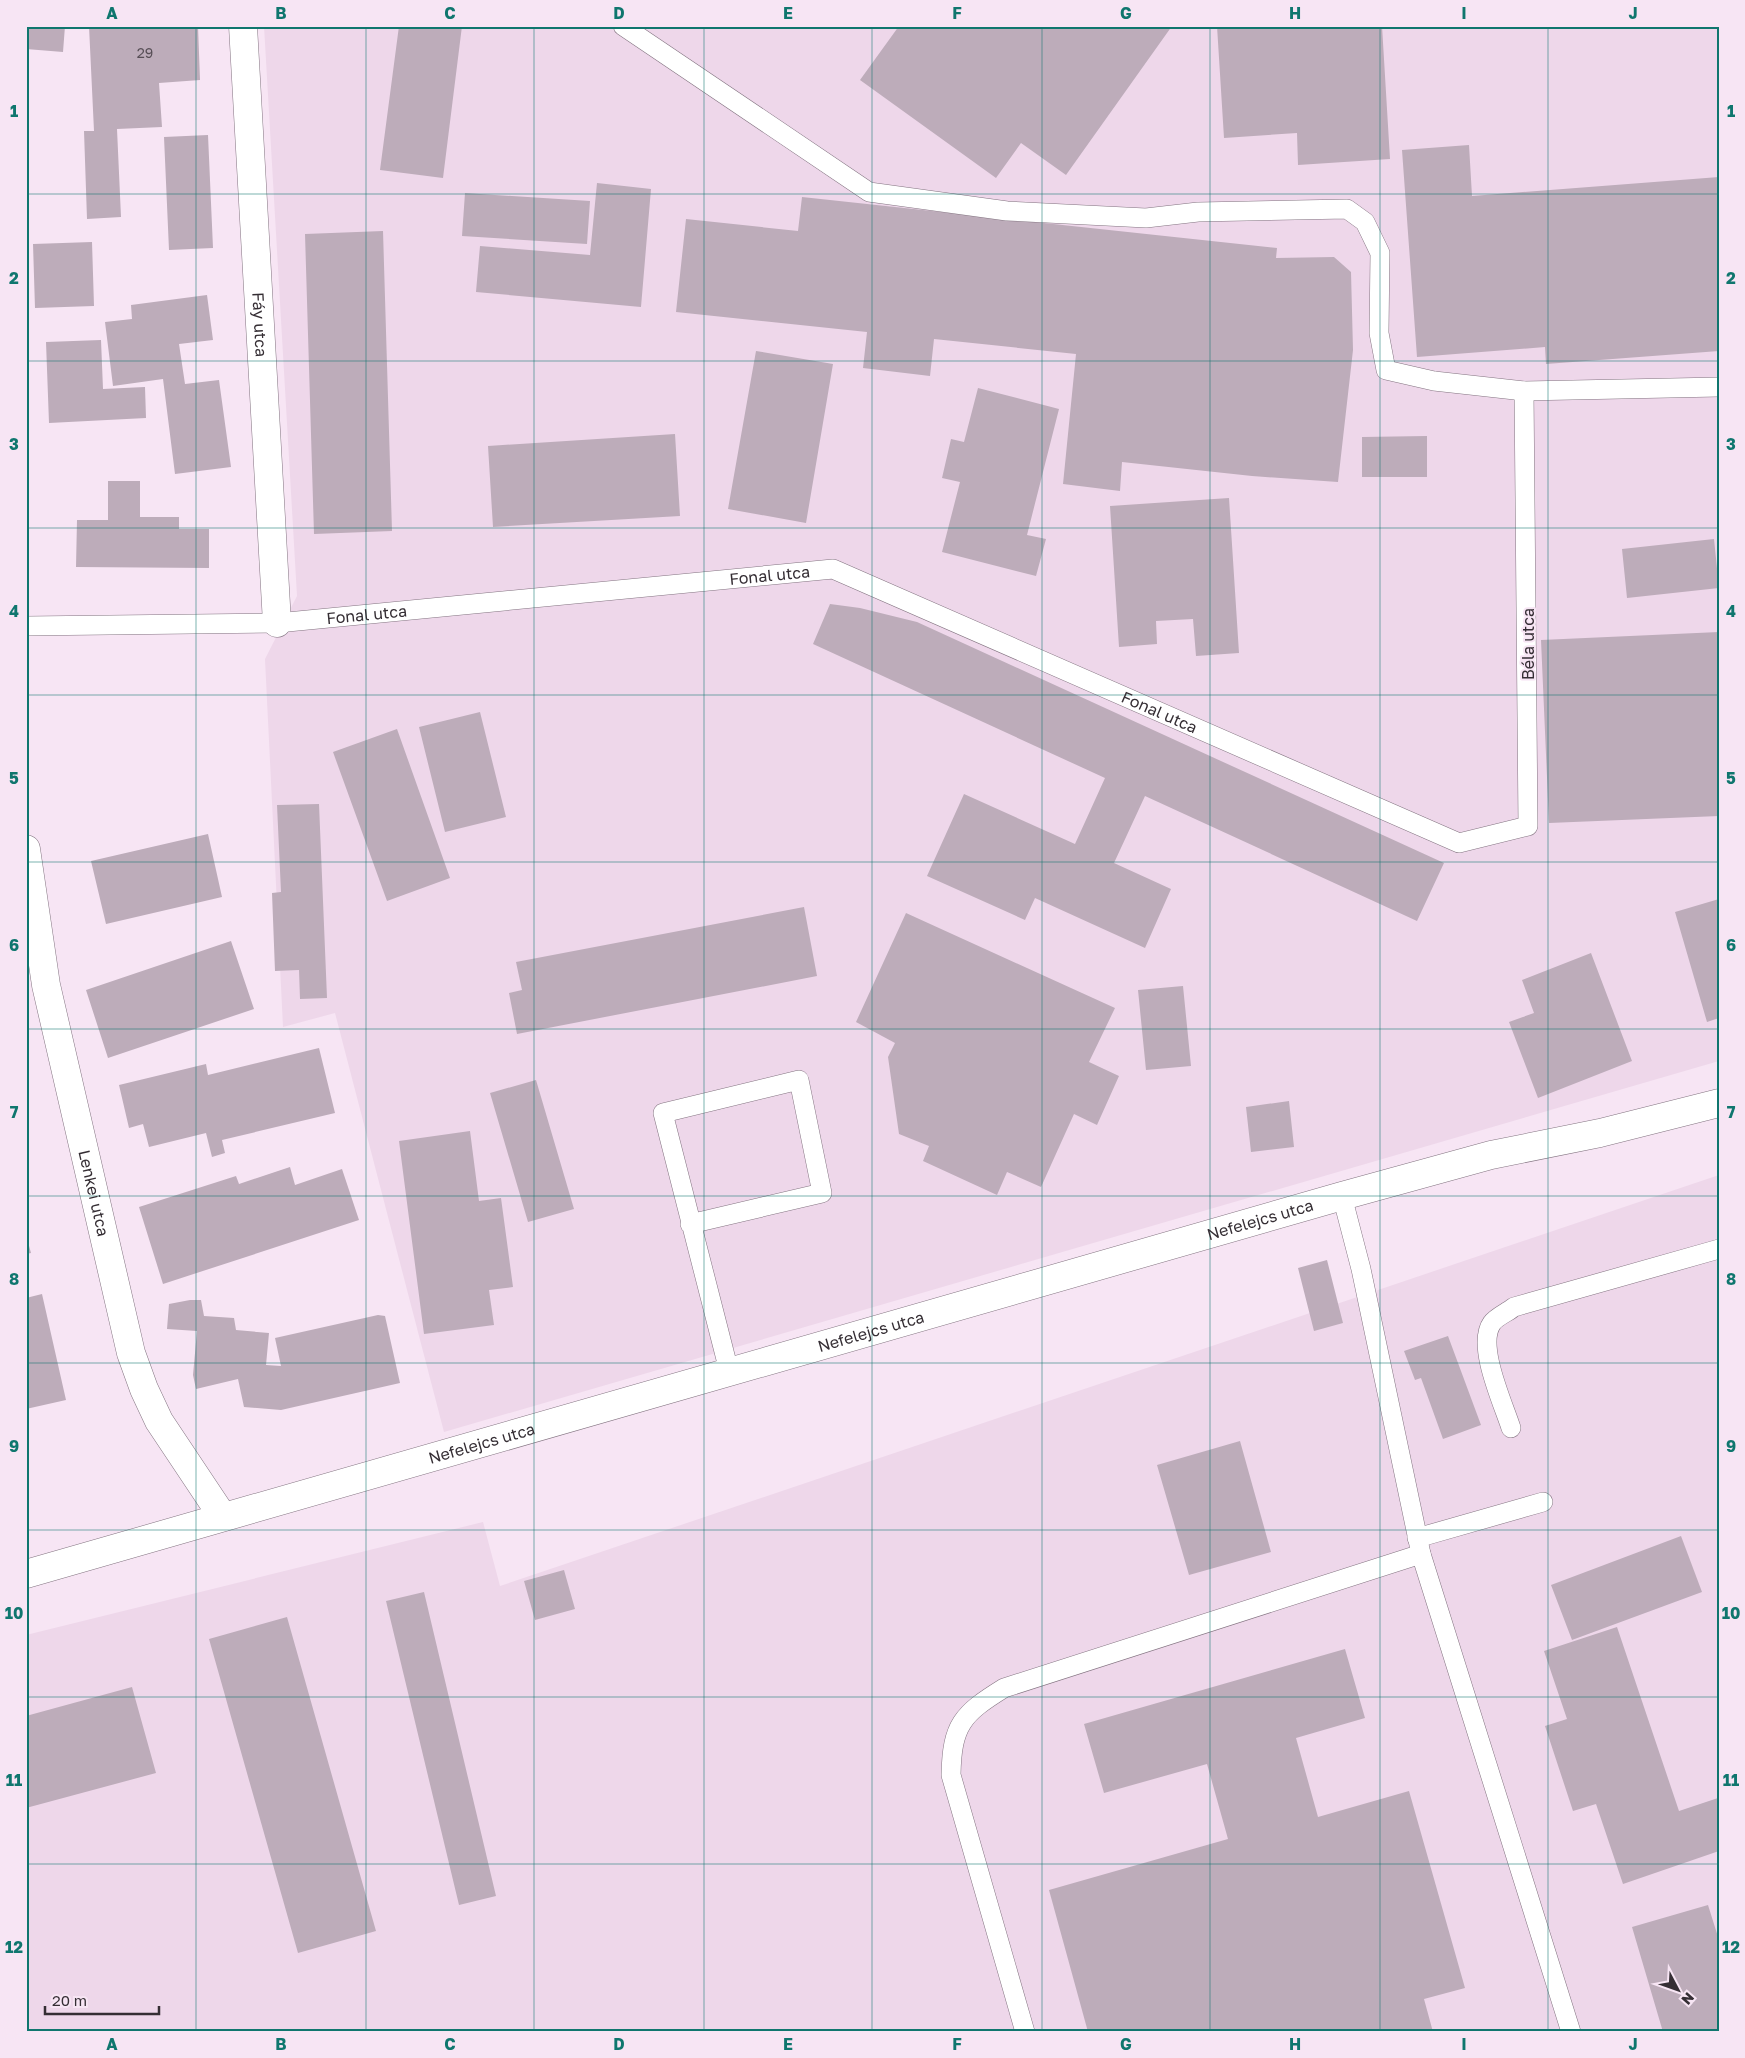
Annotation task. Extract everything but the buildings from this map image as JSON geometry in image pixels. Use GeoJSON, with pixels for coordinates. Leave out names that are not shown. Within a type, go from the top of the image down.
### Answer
{"type":"FeatureCollection","features":[{"type":"Feature","properties":{"kind":"street","name":"Fáy utca"},"geometry":{"type":"LineString","coordinates":[[243,26],[277,623]]}},
{"type":"Feature","properties":{"kind":"street","name":"Lenkei utca"},"geometry":{"type":"LineString","coordinates":[[26,849],[46,986],[131,1353],[144,1389],[159,1421],[223,1517]]}},
{"type":"Feature","properties":{"kind":"street","name":"Nefelejcs utca"},"geometry":{"type":"LineString","coordinates":[[26,1574],[1342,1196],[1491,1155],[1600,1133],[1719,1103]]}},
{"type":"Feature","properties":{"kind":"lane"},"geometry":{"type":"LineString","coordinates":[[623,26],[869,192],[1008,211],[1146,218],[1198,212],[1347,209],[1365,222],[1380,253],[1379,333],[1386,370],[1434,382],[1524,391],[1719,387]]}},
{"type":"Feature","properties":{"kind":"lane","name":"Béla utca"},"geometry":{"type":"LineString","coordinates":[[1459,843],[1528,826],[1524,391]]}},
{"type":"Feature","properties":{"kind":"lane","name":"Fonal utca"},"geometry":{"type":"LineString","coordinates":[[26,626],[277,623],[833,569],[1459,843]]}},
{"type":"Feature","properties":{"kind":"lane"},"geometry":{"type":"LineString","coordinates":[[690,1224],[822,1192],[799,1080],[664,1113],[690,1224],[729,1371]]}},
{"type":"Feature","properties":{"kind":"lane"},"geometry":{"type":"LineString","coordinates":[[1342,1196],[1361,1269],[1419,1546],[1571,2032]]}},
{"type":"Feature","properties":{"kind":"lane"},"geometry":{"type":"LineString","coordinates":[[1511,1428],[1486,1351],[1487,1335],[1492,1322],[1514,1307],[1719,1249]]}},
{"type":"Feature","properties":{"kind":"lane"},"geometry":{"type":"LineString","coordinates":[[1025,2032],[951,1775],[952,1748],[959,1724],[977,1705],[1004,1688],[1543,1502]]}},
{"type":"Feature","properties":{"kind":"shaded area"},"geometry":{"type":"Polygon","coordinates":[[[264,26],[1719,26],[1719,1061],[444,1432],[335,1013],[283,1027],[265,659],[297,596],[264,26]]]}},
{"type":"Feature","properties":{"kind":"shaded area"},"geometry":{"type":"Polygon","coordinates":[[[1719,1175],[1719,2032],[26,2032],[26,1635],[483,1522],[500,1586],[1719,1175]]]}}]}
